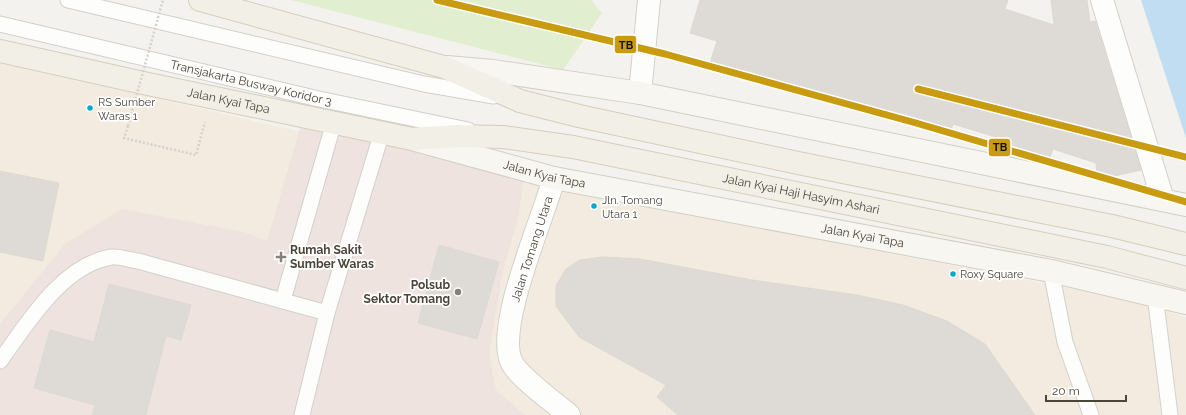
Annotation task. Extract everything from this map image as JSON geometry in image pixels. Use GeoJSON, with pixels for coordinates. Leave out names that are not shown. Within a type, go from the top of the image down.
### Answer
{"type":"FeatureCollection","features":[{"type":"Feature","properties":{"kind":"main road"},"geometry":{"type":"LineString","coordinates":[[200,0],[444,67],[520,101],[579,116],[806,165],[1112,226],[1186,244]]}},
{"type":"Feature","properties":{"kind":"main road","name":"Jalan Kyai Tapa"},"geometry":{"type":"LineString","coordinates":[[0,51],[212,98],[382,132],[554,178],[1051,271],[1186,303]]}},
{"type":"Feature","properties":{"kind":"main road"},"geometry":{"type":"LineString","coordinates":[[444,67],[493,71],[640,93],[1176,203]]}},
{"type":"Feature","properties":{"kind":"main road","name":"Jalan Kyai Haji Hasyim Ashari"},"geometry":{"type":"LineString","coordinates":[[412,139],[458,136],[503,136],[573,147],[1107,257],[1186,278]]}},
{"type":"Feature","properties":{"kind":"street"},"geometry":{"type":"LineString","coordinates":[[640,93],[649,0]]}},
{"type":"Feature","properties":{"kind":"street"},"geometry":{"type":"LineString","coordinates":[[1102,0],[1176,203]]}},
{"type":"Feature","properties":{"kind":"street","name":"Jalan Tomang Utara"},"geometry":{"type":"LineString","coordinates":[[554,178],[513,303],[508,339],[511,361],[521,373],[569,415]]}},
{"type":"Feature","properties":{"kind":"lane"},"geometry":{"type":"LineString","coordinates":[[68,0],[424,84],[520,101]]}},
{"type":"Feature","properties":{"kind":"lane","name":"Transjakarta Busway Koridor 3"},"geometry":{"type":"LineString","coordinates":[[0,24],[319,99],[503,136]]}},
{"type":"Feature","properties":{"kind":"lane"},"geometry":{"type":"LineString","coordinates":[[283,300],[334,122]]}},
{"type":"Feature","properties":{"kind":"lane"},"geometry":{"type":"LineString","coordinates":[[302,415],[327,313],[382,132]]}},
{"type":"Feature","properties":{"kind":"lane"},"geometry":{"type":"LineString","coordinates":[[0,361],[45,300],[67,279],[90,262],[112,257],[138,261],[327,313]]}},
{"type":"Feature","properties":{"kind":"lane"},"geometry":{"type":"LineString","coordinates":[[1051,271],[1065,342],[1091,415]]}},
{"type":"Feature","properties":{"kind":"lane"},"geometry":{"type":"LineString","coordinates":[[1155,296],[1170,415]]}},
{"type":"Feature","properties":{"kind":"path"},"geometry":{"type":"LineString","coordinates":[[162,0],[124,138],[196,155],[212,98]]}},
{"type":"Feature","properties":{"kind":"shaded area"},"geometry":{"type":"Polygon","coordinates":[[[0,62],[477,173],[1141,302],[1186,318],[1186,415],[0,415],[0,62]]]}},
{"type":"Feature","properties":{"kind":"shaded area","name":"Rumah Sakit Sumber Waras"},"geometry":{"type":"Polygon","coordinates":[[[303,118],[524,173],[519,214],[503,271],[489,353],[496,390],[525,415],[0,415],[0,324],[65,244],[122,209],[244,232],[267,241],[303,118]]]}},
{"type":"Feature","properties":{"kind":"green space"},"geometry":{"type":"Polygon","coordinates":[[[291,0],[591,0],[602,13],[563,70],[291,0]]]}},
{"type":"Feature","properties":{"kind":"water"},"geometry":{"type":"Polygon","coordinates":[[[1141,0],[1186,0],[1186,138],[1141,0]]]}},
{"type":"Feature","properties":{"kind":"building"},"geometry":{"type":"Polygon","coordinates":[[[700,0],[1008,0],[1005,9],[1054,25],[1051,0],[1087,0],[1090,22],[1095,21],[1141,170],[1110,177],[1097,174],[1096,163],[1053,149],[1050,157],[998,141],[999,138],[953,124],[951,130],[895,113],[895,115],[856,103],[855,105],[788,84],[787,86],[765,79],[764,82],[709,66],[717,41],[690,33],[700,0]]]}},
{"type":"Feature","properties":{"kind":"building"},"geometry":{"type":"Polygon","coordinates":[[[0,171],[59,183],[43,261],[0,252],[0,171]]]}},
{"type":"Feature","properties":{"kind":"building","name":"Polsub Sektor Tomang"},"geometry":{"type":"Polygon","coordinates":[[[439,245],[499,262],[477,339],[418,323],[439,245]]]}},
{"type":"Feature","properties":{"kind":"building"},"geometry":{"type":"Polygon","coordinates":[[[603,257],[640,259],[752,280],[857,295],[903,305],[947,321],[985,344],[1035,415],[678,415],[657,397],[666,385],[579,337],[556,306],[556,286],[566,269],[580,260],[603,257]]]}},
{"type":"Feature","properties":{"kind":"building"},"geometry":{"type":"Polygon","coordinates":[[[109,284],[191,305],[181,340],[166,336],[146,415],[92,415],[95,405],[34,388],[50,330],[94,342],[109,284]]]}},
{"type":"Feature","properties":{"kind":"transit line","name":"TB"},"geometry":{"type":"LineString","coordinates":[[437,0],[665,54],[916,123],[1186,202]]}},
{"type":"Feature","properties":{"kind":"transit line","name":"TB"},"geometry":{"type":"LineString","coordinates":[[918,89],[1186,157]]}},
{"type":"Feature","properties":{"kind":"place","name":"RS Sumber Waras 1"},"geometry":{"type":"Point","coordinates":[90,108]}},
{"type":"Feature","properties":{"kind":"place","name":"Jln. Tomang Utara 1"},"geometry":{"type":"Point","coordinates":[594,206]}},
{"type":"Feature","properties":{"kind":"place","name":"Rumah Sakit Sumber Waras"},"geometry":{"type":"Point","coordinates":[281,257]}},
{"type":"Feature","properties":{"kind":"place","name":"Roxy Square"},"geometry":{"type":"Point","coordinates":[953,274]}},
{"type":"Feature","properties":{"kind":"place","name":"Polsub Sektor Tomang"},"geometry":{"type":"Point","coordinates":[458,292]}}]}
